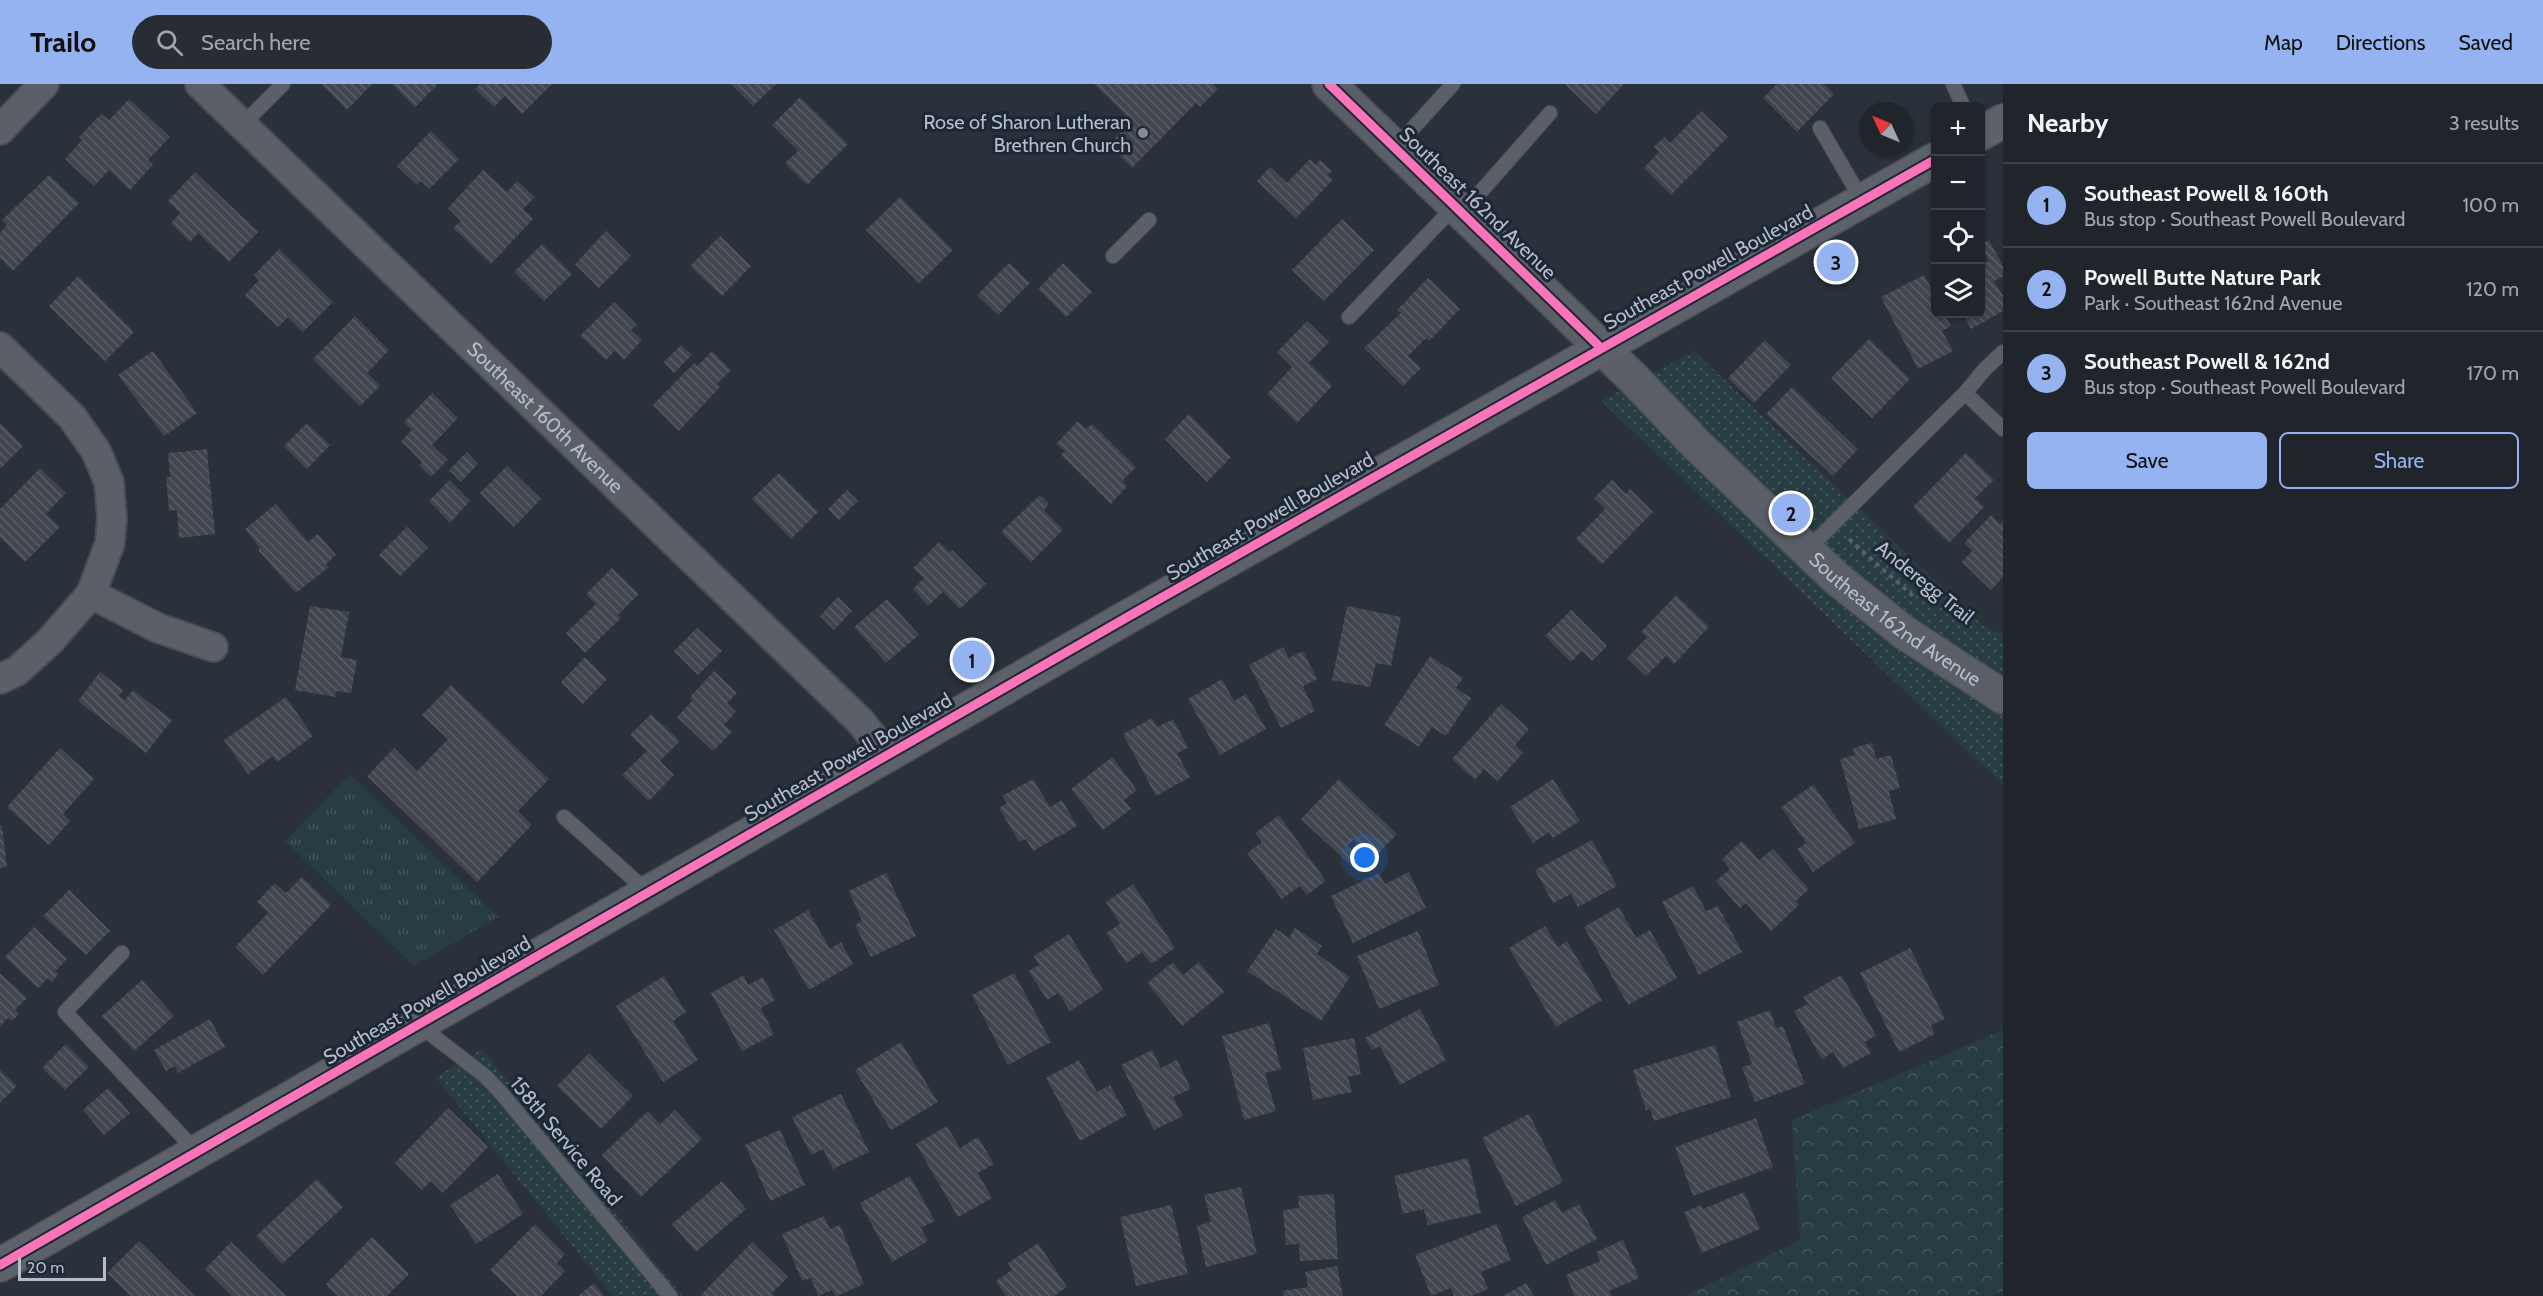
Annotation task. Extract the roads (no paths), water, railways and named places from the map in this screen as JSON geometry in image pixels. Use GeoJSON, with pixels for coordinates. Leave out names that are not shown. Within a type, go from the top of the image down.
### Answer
{"type":"FeatureCollection","features":[{"type":"Feature","properties":{"kind":"main road"},"geometry":{"type":"LineString","coordinates":[[1985,131],[2003,121]]}},
{"type":"Feature","properties":{"kind":"main road","name":"Southeast Powell Boulevard"},"geometry":{"type":"LineString","coordinates":[[0,1265],[887,755],[1931,161]]}},
{"type":"Feature","properties":{"kind":"street"},"geometry":{"type":"LineString","coordinates":[[0,130],[44,84]]}},
{"type":"Feature","properties":{"kind":"street","name":"Southeast 160th Avenue"},"geometry":{"type":"LineString","coordinates":[[200,84],[860,721],[887,755]]}},
{"type":"Feature","properties":{"kind":"street","name":"Southeast 162nd Avenue"},"geometry":{"type":"LineString","coordinates":[[1329,84],[1837,579],[1905,633],[2003,697]]}},
{"type":"Feature","properties":{"kind":"street"},"geometry":{"type":"LineString","coordinates":[[0,347],[72,417],[96,451],[109,482],[112,518],[110,543],[91,594],[50,641],[17,671],[0,679]]}},
{"type":"Feature","properties":{"kind":"street"},"geometry":{"type":"LineString","coordinates":[[91,594],[158,628],[213,647]]}},
{"type":"Feature","properties":{"kind":"lane"},"geometry":{"type":"LineString","coordinates":[[243,125],[283,84]]}},
{"type":"Feature","properties":{"kind":"lane"},"geometry":{"type":"LineString","coordinates":[[1395,147],[1453,84]]}},
{"type":"Feature","properties":{"kind":"lane"},"geometry":{"type":"LineString","coordinates":[[1953,84],[1961,102]]}},
{"type":"Feature","properties":{"kind":"lane"},"geometry":{"type":"LineString","coordinates":[[1349,316],[1459,210],[1550,112]]}},
{"type":"Feature","properties":{"kind":"lane"},"geometry":{"type":"LineString","coordinates":[[1820,128],[1862,200]]}},
{"type":"Feature","properties":{"kind":"lane"},"geometry":{"type":"LineString","coordinates":[[1113,256],[1149,220]]}},
{"type":"Feature","properties":{"kind":"lane"},"geometry":{"type":"LineString","coordinates":[[1808,550],[2003,352]]}},
{"type":"Feature","properties":{"kind":"lane"},"geometry":{"type":"LineString","coordinates":[[1965,393],[2003,429]]}},
{"type":"Feature","properties":{"kind":"lane"},"geometry":{"type":"LineString","coordinates":[[564,817],[649,893]]}},
{"type":"Feature","properties":{"kind":"lane"},"geometry":{"type":"LineString","coordinates":[[122,953],[64,1012],[197,1152]]}},
{"type":"Feature","properties":{"kind":"lane","name":"158th Service Road"},"geometry":{"type":"LineString","coordinates":[[419,1025],[485,1076],[502,1094],[670,1296]]}},
{"type":"Feature","properties":{"kind":"place","name":"Rose of Sharon Lutheran Brethren Church"},"geometry":{"type":"Point","coordinates":[1143,133]}},
{"type":"Feature","properties":{"kind":"place","name":"Southeast Powell & 162nd"},"geometry":{"type":"Point","coordinates":[1836,262]}},
{"type":"Feature","properties":{"kind":"place","name":"Powell Butte Nature Park"},"geometry":{"type":"Point","coordinates":[1791,513]}},
{"type":"Feature","properties":{"kind":"place","name":"Southeast Powell & 160th"},"geometry":{"type":"Point","coordinates":[972,660]}}]}
